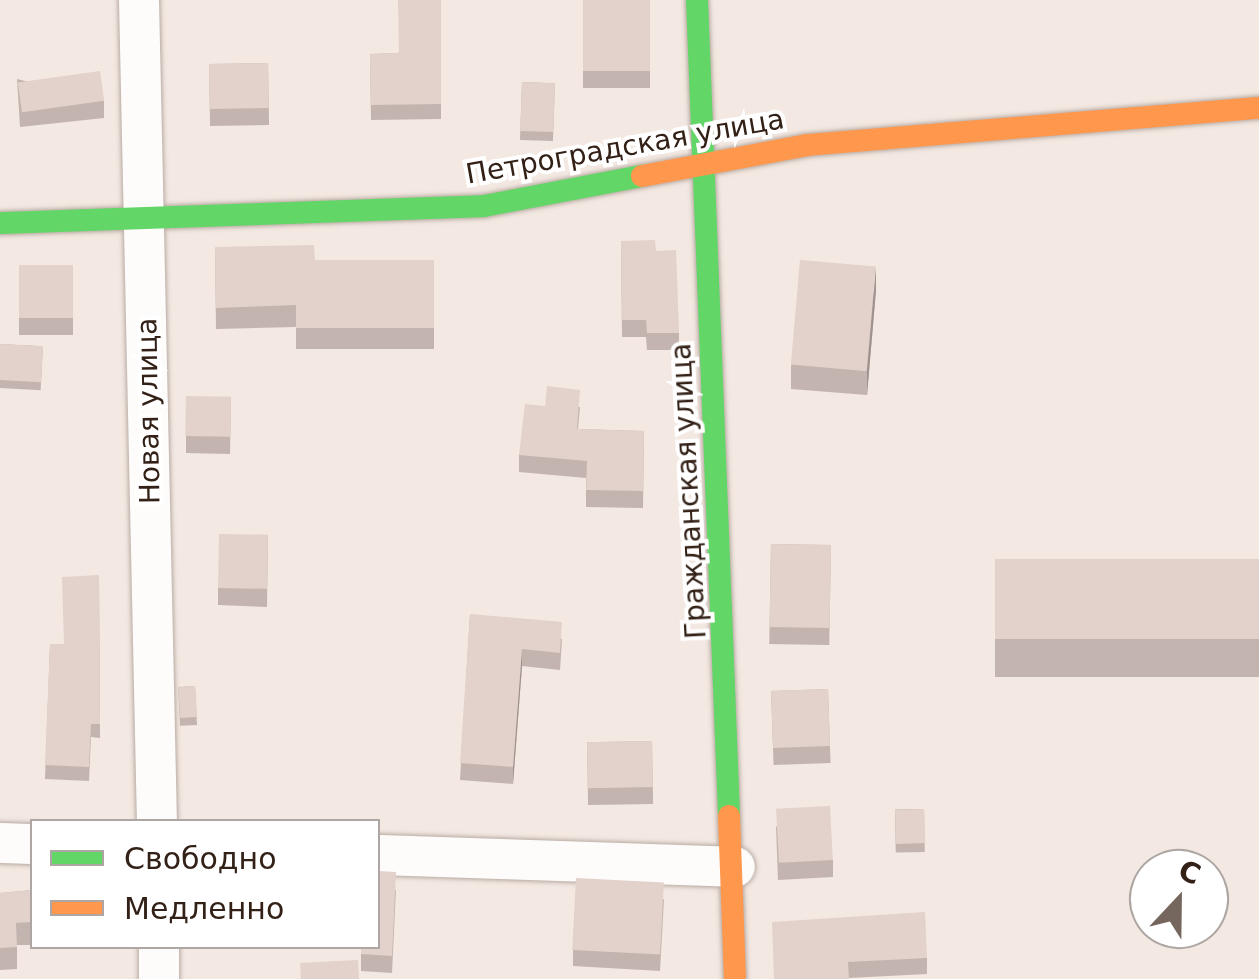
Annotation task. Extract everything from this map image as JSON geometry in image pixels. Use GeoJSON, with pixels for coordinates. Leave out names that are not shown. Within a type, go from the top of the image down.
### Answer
{"type":"FeatureCollection","features":[{"type":"Feature","properties":{"kind":"street","name":"Новая улица"},"geometry":{"type":"LineString","coordinates":[[139,0],[157,819]]}},
{"type":"Feature","properties":{"kind":"street","name":"Гражданская улица"},"geometry":{"type":"LineString","coordinates":[[697,0],[736,867],[735,979]]}},
{"type":"Feature","properties":{"kind":"street","name":"Петроградская улица"},"geometry":{"type":"LineString","coordinates":[[0,223],[484,206],[807,145],[1031,122],[1259,108]]}},
{"type":"Feature","properties":{"kind":"street"},"geometry":{"type":"LineString","coordinates":[[0,843],[30,844]]}},
{"type":"Feature","properties":{"kind":"street"},"geometry":{"type":"LineString","coordinates":[[380,855],[736,867]]}},
{"type":"Feature","properties":{"kind":"street"},"geometry":{"type":"LineString","coordinates":[[158,949],[159,979]]}},
{"type":"Feature","properties":{"kind":"building"},"geometry":{"type":"Polygon","coordinates":[[[398,0],[441,0],[441,104],[371,105],[370,54],[399,53],[398,0]]]}},
{"type":"Feature","properties":{"kind":"building"},"geometry":{"type":"Polygon","coordinates":[[[583,0],[650,0],[650,71],[583,71],[583,0]]]}},
{"type":"Feature","properties":{"kind":"building"},"geometry":{"type":"Polygon","coordinates":[[[268,63],[269,108],[210,109],[209,64],[268,63]]]}},
{"type":"Feature","properties":{"kind":"building"},"geometry":{"type":"Polygon","coordinates":[[[100,71],[104,101],[22,112],[18,83],[100,71]]]}},
{"type":"Feature","properties":{"kind":"building"},"geometry":{"type":"Polygon","coordinates":[[[522,82],[555,83],[553,132],[520,131],[522,82]]]}},
{"type":"Feature","properties":{"kind":"building"},"geometry":{"type":"Polygon","coordinates":[[[655,240],[656,251],[676,250],[679,333],[647,333],[646,320],[622,320],[621,241],[655,240]]]}},
{"type":"Feature","properties":{"kind":"building"},"geometry":{"type":"Polygon","coordinates":[[[314,245],[315,260],[434,260],[434,328],[296,328],[296,305],[216,308],[215,247],[314,245]]]}},
{"type":"Feature","properties":{"kind":"building"},"geometry":{"type":"Polygon","coordinates":[[[800,260],[876,267],[867,371],[791,365],[800,260]]]}},
{"type":"Feature","properties":{"kind":"building"},"geometry":{"type":"Polygon","coordinates":[[[19,265],[73,265],[73,318],[19,318],[19,265]]]}},
{"type":"Feature","properties":{"kind":"building"},"geometry":{"type":"Polygon","coordinates":[[[0,344],[43,346],[41,382],[0,380],[0,344]]]}},
{"type":"Feature","properties":{"kind":"building"},"geometry":{"type":"Polygon","coordinates":[[[547,386],[580,390],[577,429],[644,431],[643,491],[586,490],[587,461],[519,455],[525,404],[545,406],[547,386]]]}},
{"type":"Feature","properties":{"kind":"building"},"geometry":{"type":"Polygon","coordinates":[[[186,396],[231,397],[230,437],[185,436],[186,396]]]}},
{"type":"Feature","properties":{"kind":"building"},"geometry":{"type":"Polygon","coordinates":[[[219,534],[268,535],[267,589],[218,588],[219,534]]]}},
{"type":"Feature","properties":{"kind":"building"},"geometry":{"type":"Polygon","coordinates":[[[771,544],[831,545],[830,628],[770,627],[771,544]]]}},
{"type":"Feature","properties":{"kind":"building"},"geometry":{"type":"Polygon","coordinates":[[[995,559],[1259,559],[1259,639],[995,639],[995,559]]]}},
{"type":"Feature","properties":{"kind":"building"},"geometry":{"type":"Polygon","coordinates":[[[99,575],[100,724],[91,724],[89,767],[45,765],[50,644],[64,644],[62,577],[99,575]]]}},
{"type":"Feature","properties":{"kind":"building"},"geometry":{"type":"Polygon","coordinates":[[[470,614],[562,622],[560,653],[522,649],[513,767],[460,763],[470,614]]]}},
{"type":"Feature","properties":{"kind":"building"},"geometry":{"type":"Polygon","coordinates":[[[195,686],[197,717],[180,718],[178,687],[195,686]]]}},
{"type":"Feature","properties":{"kind":"building"},"geometry":{"type":"Polygon","coordinates":[[[828,689],[830,746],[773,748],[771,691],[828,689]]]}},
{"type":"Feature","properties":{"kind":"building"},"geometry":{"type":"Polygon","coordinates":[[[652,741],[653,787],[588,788],[587,742],[652,741]]]}},
{"type":"Feature","properties":{"kind":"building"},"geometry":{"type":"Polygon","coordinates":[[[830,806],[833,860],[779,863],[776,809],[830,806]]]}},
{"type":"Feature","properties":{"kind":"building"},"geometry":{"type":"Polygon","coordinates":[[[924,809],[925,843],[896,844],[895,810],[924,809]]]}},
{"type":"Feature","properties":{"kind":"building"},"geometry":{"type":"Polygon","coordinates":[[[380,871],[396,872],[392,956],[361,954],[361,949],[380,949],[380,871]]]}},
{"type":"Feature","properties":{"kind":"building"},"geometry":{"type":"Polygon","coordinates":[[[576,878],[664,883],[660,955],[572,950],[576,878]]]}},
{"type":"Feature","properties":{"kind":"building"},"geometry":{"type":"Polygon","coordinates":[[[30,890],[30,922],[16,923],[17,947],[0,948],[0,893],[30,890]]]}},
{"type":"Feature","properties":{"kind":"building"},"geometry":{"type":"Polygon","coordinates":[[[925,912],[927,958],[848,962],[849,979],[774,979],[772,922],[925,912]]]}},
{"type":"Feature","properties":{"kind":"building"},"geometry":{"type":"Polygon","coordinates":[[[358,960],[359,979],[301,979],[300,963],[358,960]]]}},
{"type":"Feature","properties":{"kind":"traffic: fast"},"geometry":{"type":"LineString","coordinates":[[697,0],[729,816]]}},
{"type":"Feature","properties":{"kind":"traffic: fast"},"geometry":{"type":"LineString","coordinates":[[0,223],[484,206],[642,176]]}},
{"type":"Feature","properties":{"kind":"traffic: slow"},"geometry":{"type":"LineString","coordinates":[[642,176],[807,145],[1259,108]]}},
{"type":"Feature","properties":{"kind":"traffic: slow"},"geometry":{"type":"LineString","coordinates":[[729,816],[735,979]]}}]}
